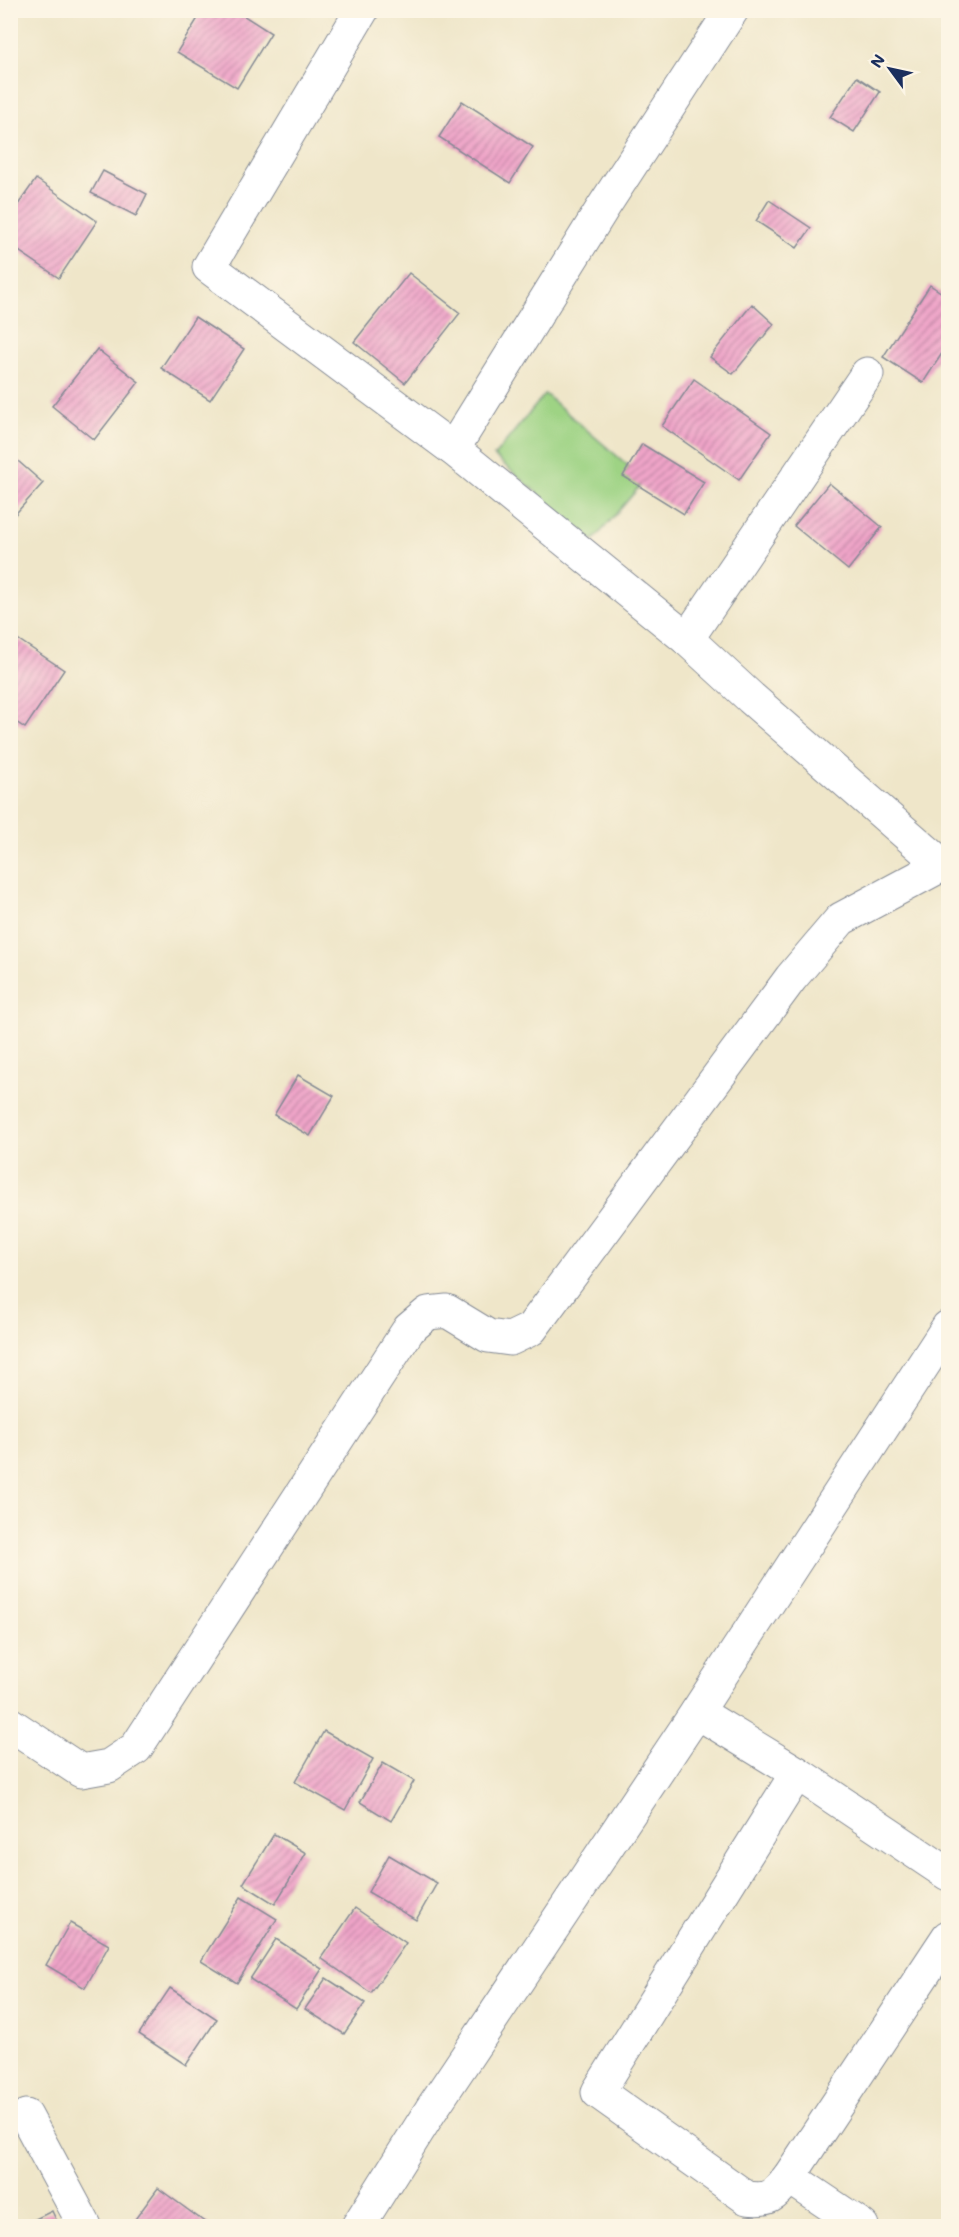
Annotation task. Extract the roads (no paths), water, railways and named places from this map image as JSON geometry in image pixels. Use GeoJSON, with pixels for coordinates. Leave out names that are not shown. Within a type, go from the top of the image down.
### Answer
{"type":"FeatureCollection","features":[{"type":"Feature","properties":{"kind":"street"},"geometry":{"type":"LineString","coordinates":[[10,1724],[81,1771],[109,1766],[136,1748],[409,1329],[428,1313],[447,1311],[488,1336],[510,1339],[531,1329],[791,978],[841,919],[946,865],[751,698],[687,639],[453,449],[209,267],[362,10]]}},
{"type":"Feature","properties":{"kind":"street"},"geometry":{"type":"LineString","coordinates":[[453,449],[604,206],[732,10]]}},
{"type":"Feature","properties":{"kind":"street"},"geometry":{"type":"LineString","coordinates":[[687,639],[867,374]]}},
{"type":"Feature","properties":{"kind":"street"},"geometry":{"type":"LineString","coordinates":[[358,2226],[431,2110],[697,1712],[948,1327]]}},
{"type":"Feature","properties":{"kind":"street"},"geometry":{"type":"LineString","coordinates":[[697,1712],[797,1773],[948,1874]]}},
{"type":"Feature","properties":{"kind":"street"},"geometry":{"type":"LineString","coordinates":[[797,1773],[598,2092],[747,2198],[762,2200],[773,2196],[789,2177],[948,1937]]}},
{"type":"Feature","properties":{"kind":"street"},"geometry":{"type":"LineString","coordinates":[[26,2116],[86,2226]]}},
{"type":"Feature","properties":{"kind":"street"},"geometry":{"type":"LineString","coordinates":[[789,2177],[862,2226]]}}]}
